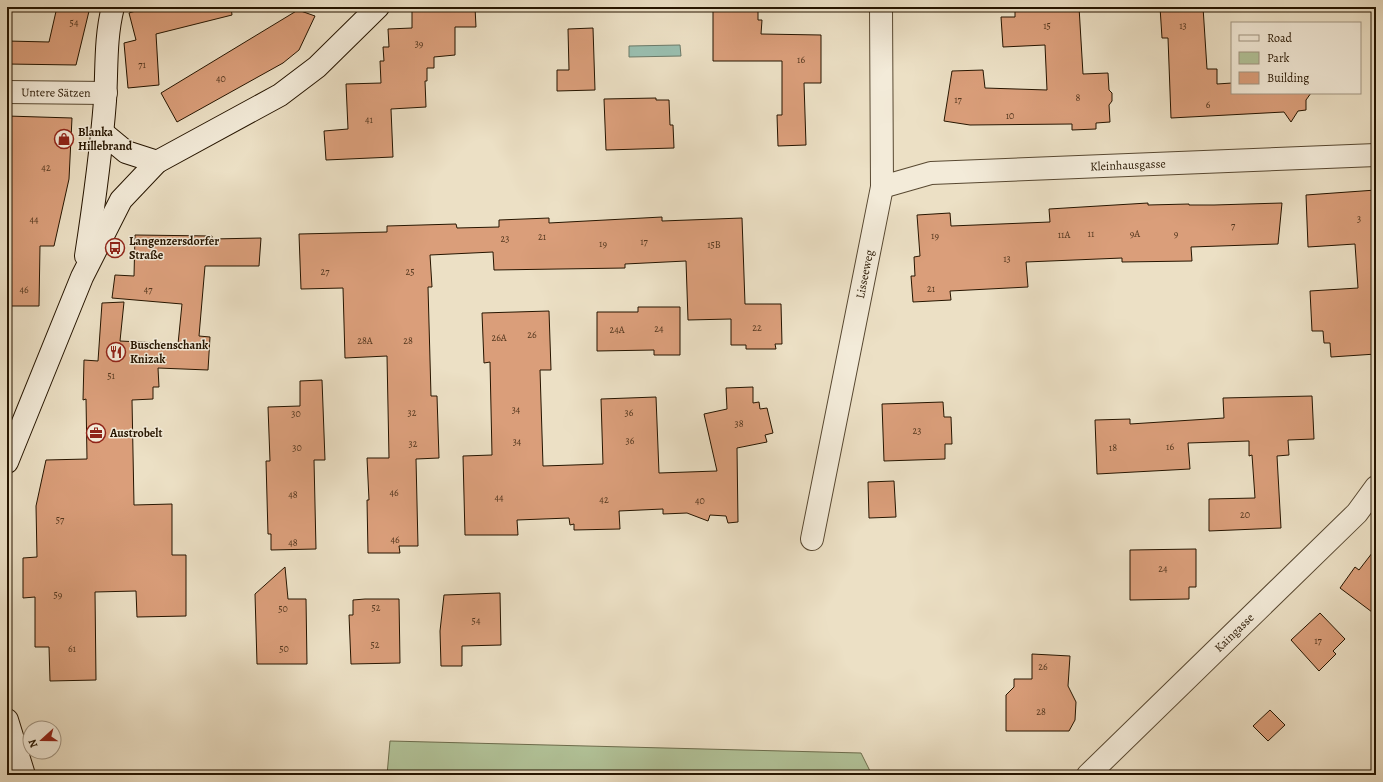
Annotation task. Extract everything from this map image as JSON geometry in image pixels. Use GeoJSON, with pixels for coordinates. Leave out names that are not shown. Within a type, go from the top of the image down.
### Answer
{"type":"FeatureCollection","features":[{"type":"Feature","properties":{"kind":"street"},"geometry":{"type":"LineString","coordinates":[[82,277],[94,204],[103,133],[106,93],[106,42],[113,7]]}},
{"type":"Feature","properties":{"kind":"street"},"geometry":{"type":"LineString","coordinates":[[7,462],[82,277],[121,200],[157,162],[280,95],[317,67],[378,7]]}},
{"type":"Feature","properties":{"kind":"street","name":"Lisseeweg"},"geometry":{"type":"LineString","coordinates":[[812,539],[882,187],[881,7]]}},
{"type":"Feature","properties":{"kind":"street","name":"Untere Sätzen"},"geometry":{"type":"LineString","coordinates":[[7,92],[106,93]]}},
{"type":"Feature","properties":{"kind":"street"},"geometry":{"type":"LineString","coordinates":[[103,133],[126,152],[157,162]]}},
{"type":"Feature","properties":{"kind":"street","name":"Kleinhausgasse"},"geometry":{"type":"LineString","coordinates":[[882,187],[931,173],[1376,156]]}},
{"type":"Feature","properties":{"kind":"street","name":"Kaingasse"},"geometry":{"type":"LineString","coordinates":[[1088,775],[1358,513],[1376,487]]}},
{"type":"Feature","properties":{"kind":"street"},"geometry":{"type":"LineString","coordinates":[[7,720],[24,775]]}},
{"type":"Feature","properties":{"kind":"green space"},"geometry":{"type":"Polygon","coordinates":[[[390,741],[861,753],[872,775],[387,775],[390,741]]]}},
{"type":"Feature","properties":{"kind":"shaded area"},"geometry":{"type":"Polygon","coordinates":[[[680,45],[681,56],[629,57],[629,46],[680,45]]]}},
{"type":"Feature","properties":{"kind":"building"},"geometry":{"type":"Polygon","coordinates":[[[57,7],[90,7],[76,65],[7,64],[7,41],[49,42],[57,7]]]}},
{"type":"Feature","properties":{"kind":"building"},"geometry":{"type":"Polygon","coordinates":[[[149,7],[231,7],[232,15],[156,34],[159,85],[128,88],[124,43],[136,40],[129,13],[149,7]]]}},
{"type":"Feature","properties":{"kind":"building"},"geometry":{"type":"Polygon","coordinates":[[[412,7],[475,7],[476,27],[455,27],[455,55],[434,57],[434,68],[427,68],[427,81],[425,81],[426,107],[391,109],[393,157],[326,160],[324,131],[348,129],[346,84],[381,83],[380,61],[384,61],[383,47],[389,47],[388,29],[412,28],[412,7]]]}},
{"type":"Feature","properties":{"kind":"building"},"geometry":{"type":"Polygon","coordinates":[[[713,7],[758,7],[758,20],[762,20],[761,34],[821,35],[821,83],[804,83],[806,145],[778,146],[777,115],[782,115],[782,61],[713,61],[713,7]]]}},
{"type":"Feature","properties":{"kind":"building"},"geometry":{"type":"Polygon","coordinates":[[[1015,7],[1079,7],[1083,74],[1108,73],[1109,90],[1112,93],[1112,101],[1109,105],[1110,122],[1096,123],[1096,129],[1072,130],[1072,124],[970,125],[944,121],[952,71],[983,70],[985,88],[1047,90],[1045,45],[1003,47],[1001,17],[1015,17],[1015,7]]]}},
{"type":"Feature","properties":{"kind":"building"},"geometry":{"type":"Polygon","coordinates":[[[1160,7],[1203,7],[1207,69],[1217,69],[1217,84],[1231,83],[1231,94],[1310,94],[1306,100],[1306,110],[1298,111],[1291,122],[1284,112],[1171,118],[1168,38],[1162,38],[1160,7]]]}},
{"type":"Feature","properties":{"kind":"building"},"geometry":{"type":"Polygon","coordinates":[[[298,10],[315,16],[299,50],[283,63],[177,122],[161,93],[298,10]]]}},
{"type":"Feature","properties":{"kind":"building"},"geometry":{"type":"Polygon","coordinates":[[[593,28],[595,90],[557,91],[557,70],[569,70],[568,29],[593,28]]]}},
{"type":"Feature","properties":{"kind":"building"},"geometry":{"type":"Polygon","coordinates":[[[656,98],[656,100],[669,100],[670,125],[673,125],[674,148],[606,150],[604,99],[656,98]]]}},
{"type":"Feature","properties":{"kind":"building"},"geometry":{"type":"Polygon","coordinates":[[[7,116],[72,118],[69,179],[54,246],[40,246],[39,306],[8,306],[7,116]]]}},
{"type":"Feature","properties":{"kind":"building"},"geometry":{"type":"Polygon","coordinates":[[[1376,190],[1376,354],[1331,357],[1330,343],[1324,343],[1323,331],[1312,331],[1310,291],[1358,288],[1355,244],[1308,247],[1306,195],[1376,190]]]}},
{"type":"Feature","properties":{"kind":"building"},"geometry":{"type":"Polygon","coordinates":[[[1148,203],[1148,205],[1214,205],[1282,203],[1278,244],[1191,247],[1192,261],[1122,262],[1122,258],[1026,262],[1028,287],[950,291],[951,300],[913,302],[911,276],[915,276],[914,257],[920,256],[917,215],[950,213],[951,226],[1050,222],[1049,209],[1148,203]]]}},
{"type":"Feature","properties":{"kind":"building"},"geometry":{"type":"Polygon","coordinates":[[[662,217],[662,221],[742,218],[745,304],[781,304],[782,344],[775,344],[776,349],[746,349],[746,345],[731,345],[731,319],[688,320],[686,261],[625,264],[625,268],[494,270],[493,252],[430,255],[432,287],[428,287],[431,396],[437,396],[439,458],[416,459],[418,546],[399,546],[400,553],[368,553],[367,500],[369,500],[367,458],[389,458],[387,356],[345,358],[343,288],[301,289],[299,234],[387,232],[387,226],[456,224],[457,228],[499,227],[499,220],[549,218],[549,223],[662,217]]]}},
{"type":"Feature","properties":{"kind":"building"},"geometry":{"type":"Polygon","coordinates":[[[135,235],[212,236],[212,239],[261,238],[259,266],[205,266],[199,336],[210,337],[208,370],[158,368],[159,387],[153,387],[153,399],[132,400],[134,505],[172,504],[172,555],[186,555],[186,616],[137,617],[136,591],[95,592],[96,680],[50,681],[49,647],[35,647],[35,597],[23,598],[23,558],[37,557],[36,506],[46,460],[87,459],[86,399],[83,400],[84,360],[98,361],[102,303],[124,302],[120,341],[178,344],[182,304],[112,298],[115,275],[134,276],[135,235]]]}},
{"type":"Feature","properties":{"kind":"building"},"geometry":{"type":"Polygon","coordinates":[[[638,307],[680,307],[680,355],[654,355],[654,350],[597,351],[597,312],[638,312],[638,307]]]}},
{"type":"Feature","properties":{"kind":"building"},"geometry":{"type":"Polygon","coordinates":[[[549,311],[551,370],[540,370],[543,466],[603,464],[601,399],[656,397],[659,473],[717,471],[704,414],[727,409],[726,388],[753,387],[753,403],[759,402],[760,409],[767,408],[773,433],[765,435],[767,442],[737,448],[738,522],[728,523],[726,516],[710,515],[708,521],[687,513],[663,514],[663,509],[619,511],[620,529],[574,530],[574,524],[570,525],[569,518],[517,520],[518,535],[465,535],[463,456],[492,455],[490,362],[484,363],[482,313],[549,311]]]}},
{"type":"Feature","properties":{"kind":"building"},"geometry":{"type":"Polygon","coordinates":[[[322,380],[325,460],[314,460],[316,549],[271,550],[271,534],[268,534],[266,461],[270,461],[268,407],[300,406],[300,381],[322,380]]]}},
{"type":"Feature","properties":{"kind":"building"},"geometry":{"type":"Polygon","coordinates":[[[1312,396],[1314,439],[1288,440],[1289,455],[1277,456],[1281,528],[1209,531],[1209,499],[1255,498],[1252,455],[1249,456],[1249,441],[1188,443],[1190,469],[1097,474],[1095,420],[1130,419],[1130,424],[1224,418],[1223,398],[1312,396]]]}},
{"type":"Feature","properties":{"kind":"building"},"geometry":{"type":"Polygon","coordinates":[[[943,402],[944,417],[951,417],[952,444],[945,444],[945,459],[884,461],[882,404],[943,402]]]}},
{"type":"Feature","properties":{"kind":"building"},"geometry":{"type":"Polygon","coordinates":[[[894,481],[896,517],[869,518],[868,482],[894,481]]]}},
{"type":"Feature","properties":{"kind":"building"},"geometry":{"type":"Polygon","coordinates":[[[1376,548],[1376,615],[1340,588],[1355,567],[1359,570],[1376,548]]]}},
{"type":"Feature","properties":{"kind":"building"},"geometry":{"type":"Polygon","coordinates":[[[1196,549],[1196,587],[1189,587],[1189,599],[1130,600],[1130,550],[1196,549]]]}},
{"type":"Feature","properties":{"kind":"building"},"geometry":{"type":"Polygon","coordinates":[[[285,567],[288,599],[306,599],[307,664],[257,664],[255,594],[285,567]]]}},
{"type":"Feature","properties":{"kind":"building"},"geometry":{"type":"Polygon","coordinates":[[[500,593],[501,645],[462,646],[462,666],[441,666],[440,631],[444,595],[500,593]]]}},
{"type":"Feature","properties":{"kind":"building"},"geometry":{"type":"Polygon","coordinates":[[[399,599],[400,663],[351,664],[349,615],[353,615],[353,600],[399,599]]]}},
{"type":"Feature","properties":{"kind":"building"},"geometry":{"type":"Polygon","coordinates":[[[1320,613],[1345,639],[1333,651],[1336,654],[1319,671],[1291,640],[1320,613]]]}},
{"type":"Feature","properties":{"kind":"building"},"geometry":{"type":"Polygon","coordinates":[[[1032,654],[1070,656],[1068,686],[1076,702],[1075,720],[1069,731],[1006,731],[1006,695],[1014,687],[1014,679],[1032,679],[1032,654]]]}},
{"type":"Feature","properties":{"kind":"building"},"geometry":{"type":"Polygon","coordinates":[[[1270,710],[1285,725],[1268,741],[1253,726],[1270,710]]]}},
{"type":"Feature","properties":{"kind":"place","name":"Blanka Hillebrand"},"geometry":{"type":"Point","coordinates":[64,139]}},
{"type":"Feature","properties":{"kind":"place","name":"Langenzersdorfer Straße"},"geometry":{"type":"Point","coordinates":[115,248]}},
{"type":"Feature","properties":{"kind":"place","name":"Buschenschank Knizak"},"geometry":{"type":"Point","coordinates":[116,352]}},
{"type":"Feature","properties":{"kind":"place","name":"Austrobelt"},"geometry":{"type":"Point","coordinates":[96,433]}}]}
